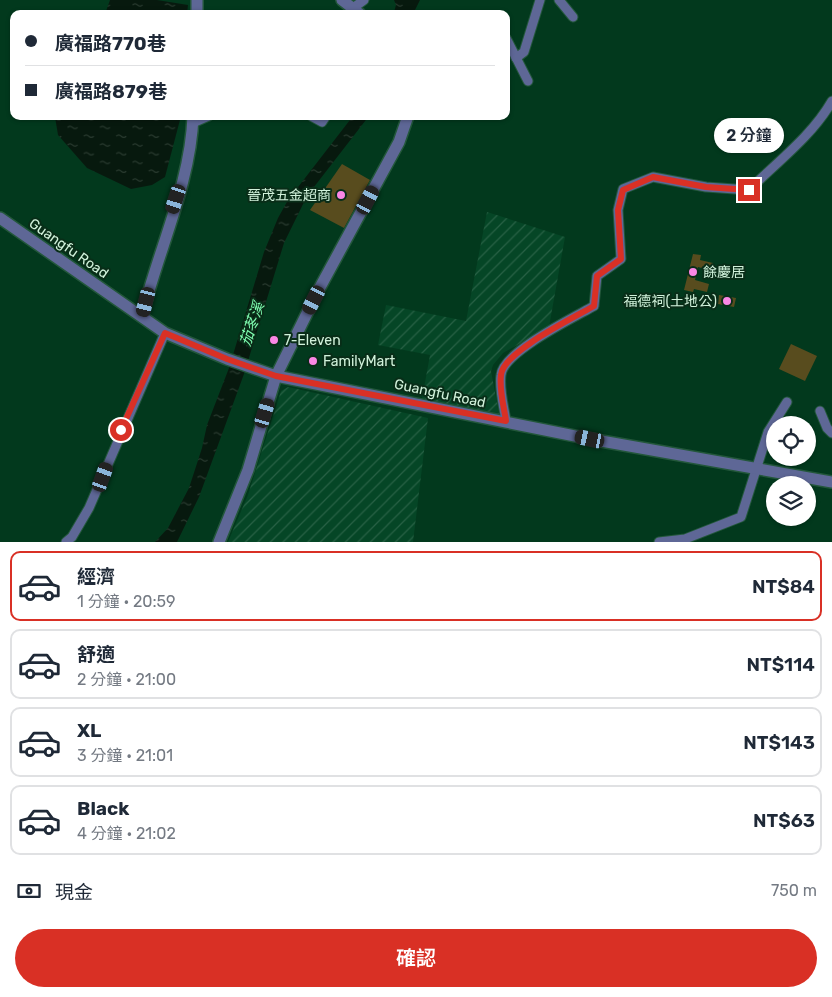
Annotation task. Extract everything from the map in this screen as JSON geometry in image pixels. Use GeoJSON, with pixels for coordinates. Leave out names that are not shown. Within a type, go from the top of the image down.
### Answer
{"type":"FeatureCollection","features":[{"type":"Feature","properties":{"kind":"street"},"geometry":{"type":"LineString","coordinates":[[342,0],[355,10]]}},
{"type":"Feature","properties":{"kind":"street"},"geometry":{"type":"LineString","coordinates":[[516,58],[524,52],[540,0]]}},
{"type":"Feature","properties":{"kind":"street"},"geometry":{"type":"LineString","coordinates":[[559,0],[574,17]]}},
{"type":"Feature","properties":{"kind":"street"},"geometry":{"type":"LineString","coordinates":[[510,46],[528,81]]}},
{"type":"Feature","properties":{"kind":"street"},"geometry":{"type":"LineString","coordinates":[[506,421],[500,375],[504,363],[525,346],[594,306],[597,276],[621,259],[618,210],[623,190],[653,177],[706,187],[749,190],[809,132],[832,101]]}},
{"type":"Feature","properties":{"kind":"street"},"geometry":{"type":"LineString","coordinates":[[142,316],[186,169],[192,140],[193,120]]}},
{"type":"Feature","properties":{"kind":"street"},"geometry":{"type":"LineString","coordinates":[[219,542],[248,470],[276,376],[318,291],[398,142],[406,120]]}},
{"type":"Feature","properties":{"kind":"street","name":"Guangfu Road"},"geometry":{"type":"LineString","coordinates":[[0,218],[165,333],[227,359],[276,376],[832,482]]}},
{"type":"Feature","properties":{"kind":"street"},"geometry":{"type":"LineString","coordinates":[[66,542],[72,536],[89,508],[165,333]]}},
{"type":"Feature","properties":{"kind":"street"},"geometry":{"type":"LineString","coordinates":[[659,542],[685,539],[741,516],[768,432],[787,402]]}},
{"type":"Feature","properties":{"kind":"street"},"geometry":{"type":"LineString","coordinates":[[820,411],[827,428],[832,433]]}},
{"type":"Feature","properties":{"kind":"shaded area"},"geometry":{"type":"Polygon","coordinates":[[[487,212],[565,237],[549,327],[503,353],[493,365],[491,371],[499,414],[422,399],[430,355],[378,345],[386,305],[466,321],[487,212]]]}},
{"type":"Feature","properties":{"kind":"shaded area"},"geometry":{"type":"Polygon","coordinates":[[[288,387],[428,418],[413,542],[228,542],[248,495],[281,391],[288,387]]]}},
{"type":"Feature","properties":{"kind":"water"},"geometry":{"type":"Polygon","coordinates":[[[110,0],[157,0],[188,5],[187,10],[106,10],[110,0]]]}},
{"type":"Feature","properties":{"kind":"water"},"geometry":{"type":"Polygon","coordinates":[[[394,0],[420,0],[415,10],[395,10],[396,5],[394,0]]]}},
{"type":"Feature","properties":{"kind":"water"},"geometry":{"type":"Polygon","coordinates":[[[56,120],[180,120],[165,177],[152,185],[131,189],[87,168],[58,135],[56,120]]]}},
{"type":"Feature","properties":{"kind":"water","name":"茄苳溪"},"geometry":{"type":"Polygon","coordinates":[[[350,120],[366,120],[307,196],[284,243],[244,374],[199,497],[177,542],[155,542],[168,528],[189,488],[202,448],[207,425],[229,368],[264,252],[278,218],[288,200],[350,120]]]}},
{"type":"Feature","properties":{"kind":"building","name":"晉茂五金超商"},"geometry":{"type":"Polygon","coordinates":[[[342,164],[370,180],[344,228],[310,210],[342,164]]]}},
{"type":"Feature","properties":{"kind":"building","name":"餘慶居"},"geometry":{"type":"Polygon","coordinates":[[[693,254],[701,255],[700,260],[713,263],[712,271],[698,267],[695,280],[709,284],[707,292],[694,289],[693,292],[684,290],[693,254]]]}},
{"type":"Feature","properties":{"kind":"building","name":"福德祠(土地公)"},"geometry":{"type":"Polygon","coordinates":[[[719,295],[736,298],[734,307],[718,304],[719,295]]]}},
{"type":"Feature","properties":{"kind":"building"},"geometry":{"type":"Polygon","coordinates":[[[791,344],[817,356],[805,381],[779,369],[791,344]]]}},
{"type":"Feature","properties":{"kind":"place","name":"晉茂五金超商"},"geometry":{"type":"Point","coordinates":[341,195]}},
{"type":"Feature","properties":{"kind":"place","name":"餘慶居"},"geometry":{"type":"Point","coordinates":[693,272]}},
{"type":"Feature","properties":{"kind":"place","name":"福德祠(土地公)"},"geometry":{"type":"Point","coordinates":[727,301]}},
{"type":"Feature","properties":{"kind":"place","name":"7-Eleven"},"geometry":{"type":"Point","coordinates":[274,340]}},
{"type":"Feature","properties":{"kind":"place","name":"FamilyMart"},"geometry":{"type":"Point","coordinates":[313,361]}},
{"type":"Feature","properties":{"kind":"route"},"geometry":{"type":"LineString","coordinates":[[121,430],[165,333],[227,359],[276,376],[506,421],[500,375],[504,363],[525,346],[594,306],[597,276],[621,259],[618,210],[623,190],[653,177],[706,187],[749,190]]}}]}
